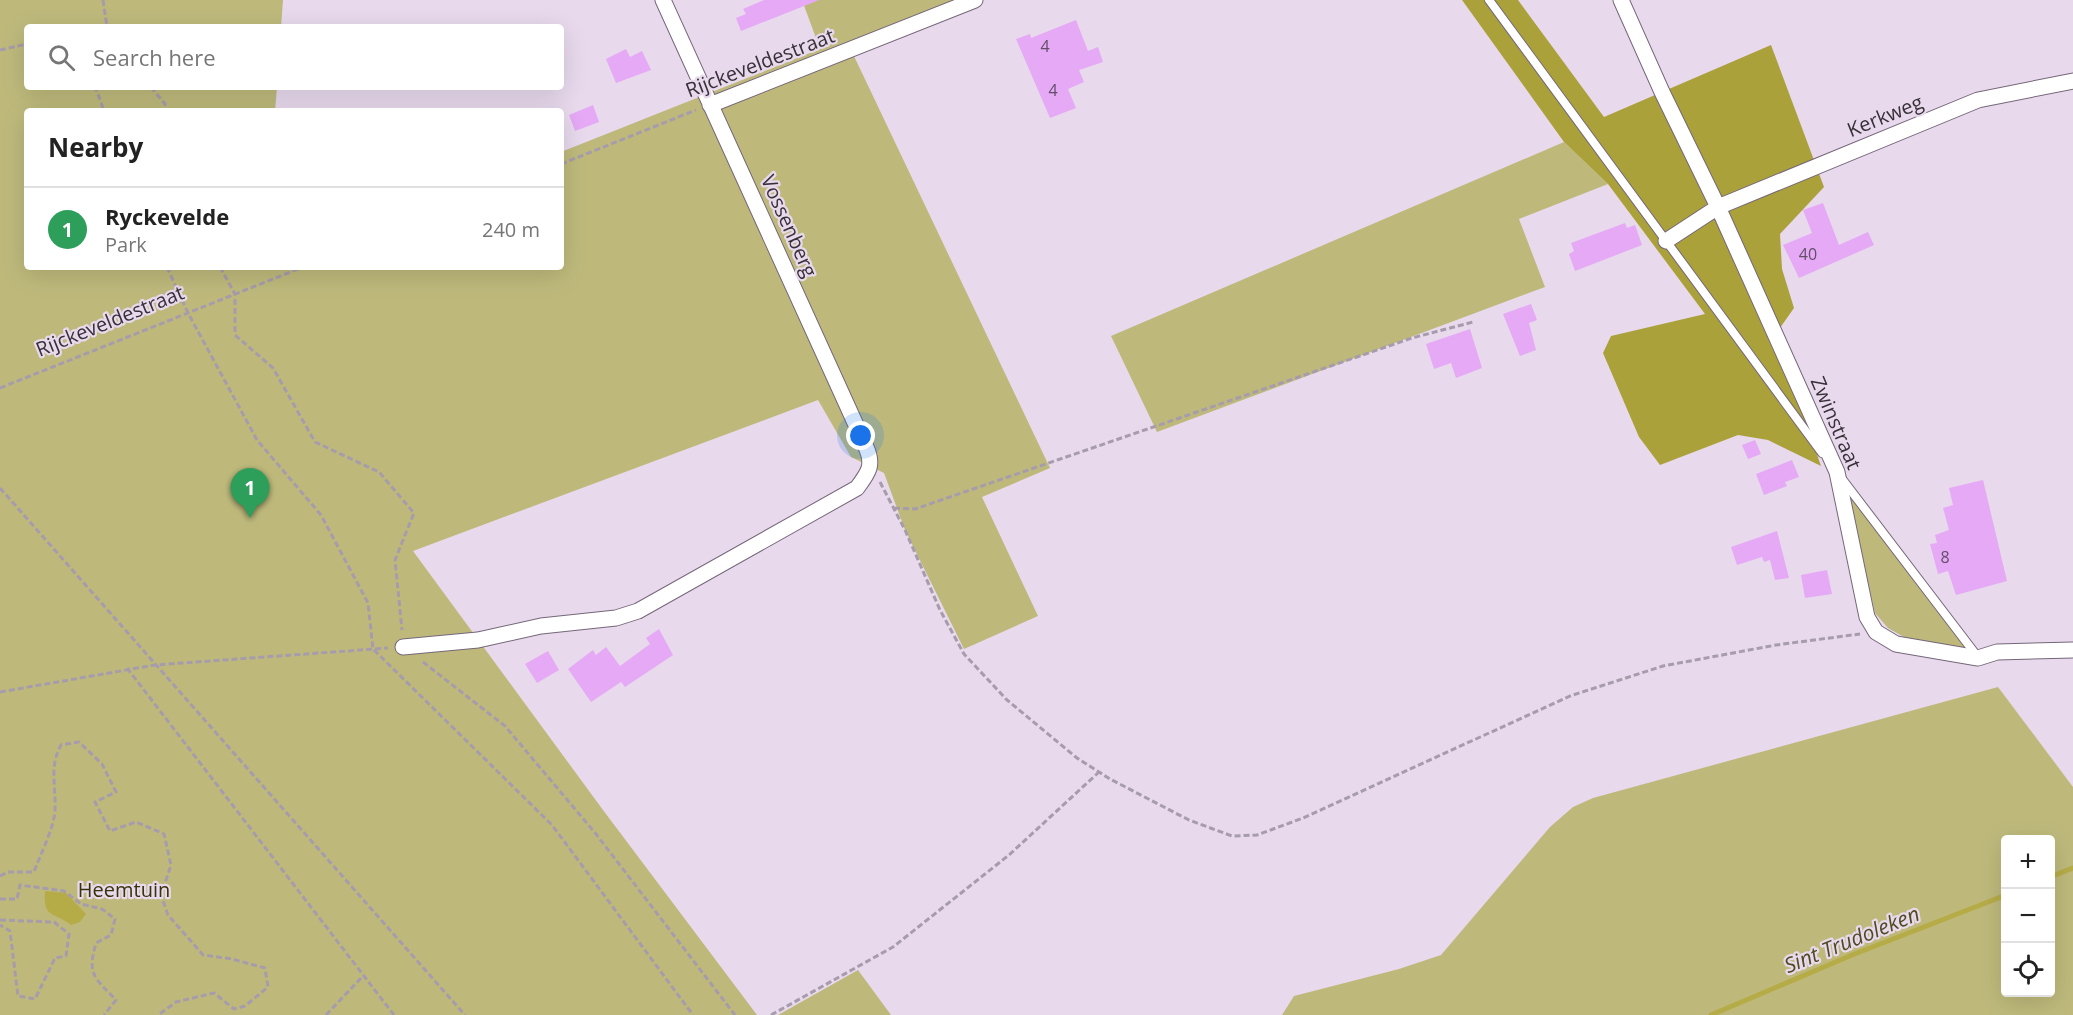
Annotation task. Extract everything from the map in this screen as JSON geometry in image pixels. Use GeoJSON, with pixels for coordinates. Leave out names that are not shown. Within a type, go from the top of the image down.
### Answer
{"type":"FeatureCollection","features":[{"type":"Feature","properties":{"kind":"street","name":"Vossenberg"},"geometry":{"type":"LineString","coordinates":[[663,0],[866,447],[871,459],[870,470]]}},
{"type":"Feature","properties":{"kind":"street","name":"Rijckeveldestraat"},"geometry":{"type":"LineString","coordinates":[[710,105],[975,0]]}},
{"type":"Feature","properties":{"kind":"street","name":"Zwinstraat"},"geometry":{"type":"LineString","coordinates":[[1621,0],[1662,92],[1718,207],[1837,472],[1867,617],[1876,632]]}},
{"type":"Feature","properties":{"kind":"street","name":"Kerkweg"},"geometry":{"type":"LineString","coordinates":[[1718,207],[1978,100],[2073,81]]}},
{"type":"Feature","properties":{"kind":"street"},"geometry":{"type":"LineString","coordinates":[[1666,241],[1718,207]]}},
{"type":"Feature","properties":{"kind":"street"},"geometry":{"type":"LineString","coordinates":[[403,647],[478,640],[541,626],[616,618],[654,603],[857,488],[870,470]]}},
{"type":"Feature","properties":{"kind":"street"},"geometry":{"type":"LineString","coordinates":[[1876,632],[1896,644],[1978,658],[1997,652],[2073,650]]}},
{"type":"Feature","properties":{"kind":"lane"},"geometry":{"type":"LineString","coordinates":[[1489,0],[1837,472],[1978,658]]}},
{"type":"Feature","properties":{"kind":"path"},"geometry":{"type":"LineString","coordinates":[[103,0],[107,24]]}},
{"type":"Feature","properties":{"kind":"path"},"geometry":{"type":"LineString","coordinates":[[0,50],[24,45]]}},
{"type":"Feature","properties":{"kind":"path"},"geometry":{"type":"LineString","coordinates":[[96,90],[104,108]]}},
{"type":"Feature","properties":{"kind":"path"},"geometry":{"type":"LineString","coordinates":[[153,90],[165,104],[165,108]]}},
{"type":"Feature","properties":{"kind":"path","name":"Rijckeveldestraat"},"geometry":{"type":"LineString","coordinates":[[564,163],[710,105]]}},
{"type":"Feature","properties":{"kind":"path"},"geometry":{"type":"LineString","coordinates":[[168,270],[188,313],[257,440],[321,515],[368,603],[373,649],[552,825],[693,1015]]}},
{"type":"Feature","properties":{"kind":"path"},"geometry":{"type":"LineString","coordinates":[[222,270],[235,294],[235,335],[273,368],[315,442],[379,472],[414,513],[395,560],[403,647]]}},
{"type":"Feature","properties":{"kind":"path","name":"Rijckeveldestraat"},"geometry":{"type":"LineString","coordinates":[[0,388],[295,270]]}},
{"type":"Feature","properties":{"kind":"path"},"geometry":{"type":"LineString","coordinates":[[893,508],[915,509],[1412,338],[1473,322]]}},
{"type":"Feature","properties":{"kind":"path"},"geometry":{"type":"LineString","coordinates":[[870,470],[876,473],[963,654],[1007,700],[1077,758],[1099,772],[1214,831],[1241,837],[1257,835],[1333,805],[1570,696],[1663,666],[1776,645],[1876,632]]}},
{"type":"Feature","properties":{"kind":"path"},"geometry":{"type":"LineString","coordinates":[[0,489],[465,1015]]}},
{"type":"Feature","properties":{"kind":"path"},"geometry":{"type":"LineString","coordinates":[[0,692],[128,668],[403,647],[506,726],[596,834],[735,1015]]}},
{"type":"Feature","properties":{"kind":"path"},"geometry":{"type":"LineString","coordinates":[[128,668],[394,1015]]}},
{"type":"Feature","properties":{"kind":"path"},"geometry":{"type":"LineString","coordinates":[[0,876],[8,872],[34,872],[56,811],[52,777],[55,756],[61,744],[79,742],[102,764],[116,792],[94,802],[110,831],[136,822],[164,834],[171,865],[161,895],[168,915],[203,955],[232,959],[265,968],[268,987],[245,1006],[234,1009],[214,993],[176,1002],[158,1015]]}},
{"type":"Feature","properties":{"kind":"path"},"geometry":{"type":"LineString","coordinates":[[771,1015],[893,947],[1009,855],[1099,772]]}},
{"type":"Feature","properties":{"kind":"path"},"geometry":{"type":"LineString","coordinates":[[0,899],[17,899],[20,885],[64,891],[81,904],[102,909],[115,919],[111,935],[96,943],[90,964],[96,979],[116,1000],[104,1015]]}},
{"type":"Feature","properties":{"kind":"path"},"geometry":{"type":"LineString","coordinates":[[0,920],[54,922],[69,934],[66,956],[55,958],[35,999],[18,996],[10,931],[0,926]]}},
{"type":"Feature","properties":{"kind":"path"},"geometry":{"type":"LineString","coordinates":[[326,1015],[363,976]]}},
{"type":"Feature","properties":{"kind":"green space","name":"Heemtuin"},"geometry":{"type":"Polygon","coordinates":[[[0,0],[283,0],[281,24],[24,24],[24,90],[277,90],[275,108],[24,108],[24,270],[564,270],[564,151],[820,49],[802,0],[963,0],[853,54],[1050,468],[982,497],[1038,616],[964,649],[905,530],[884,473],[851,457],[818,400],[413,551],[757,1015],[0,1015],[0,0]]]}},
{"type":"Feature","properties":{"kind":"green space"},"geometry":{"type":"Polygon","coordinates":[[[1564,142],[1608,184],[1519,219],[1545,287],[1157,432],[1111,336],[1564,142]]]}},
{"type":"Feature","properties":{"kind":"green space"},"geometry":{"type":"Polygon","coordinates":[[[1853,499],[1968,651],[1904,637],[1888,628],[1875,613],[1849,500],[1853,499]]]}},
{"type":"Feature","properties":{"kind":"green space"},"geometry":{"type":"Polygon","coordinates":[[[1998,687],[2073,787],[2073,1015],[1282,1015],[1294,996],[1399,969],[1441,955],[1550,827],[1573,807],[1593,798],[1998,687]]]}},
{"type":"Feature","properties":{"kind":"green space"},"geometry":{"type":"Polygon","coordinates":[[[858,970],[891,1015],[778,1015],[858,970]]]}},
{"type":"Feature","properties":{"kind":"shaded area"},"geometry":{"type":"Polygon","coordinates":[[[1462,0],[1518,0],[1604,117],[1771,45],[1824,187],[1780,234],[1782,269],[1794,308],[1775,335],[1821,466],[1768,440],[1738,435],[1660,465],[1639,437],[1603,353],[1611,336],[1705,314],[1608,184],[1564,142],[1462,0]]]}},
{"type":"Feature","properties":{"kind":"shaded area"},"geometry":{"type":"Polygon","coordinates":[[[45,891],[66,893],[86,914],[80,922],[71,925],[48,910],[45,891]]]}},
{"type":"Feature","properties":{"kind":"building"},"geometry":{"type":"Polygon","coordinates":[[[764,0],[819,0],[741,31],[736,18],[746,14],[743,9],[764,0]]]}},
{"type":"Feature","properties":{"kind":"building"},"geometry":{"type":"Polygon","coordinates":[[[1076,20],[1088,51],[1098,47],[1103,62],[1079,70],[1084,82],[1068,89],[1076,108],[1050,118],[1016,39],[1030,34],[1031,38],[1076,20]]]}},
{"type":"Feature","properties":{"kind":"building"},"geometry":{"type":"Polygon","coordinates":[[[626,49],[630,57],[642,51],[651,70],[616,83],[606,59],[626,49]]]}},
{"type":"Feature","properties":{"kind":"building"},"geometry":{"type":"Polygon","coordinates":[[[593,105],[599,122],[575,131],[569,115],[593,105]]]}},
{"type":"Feature","properties":{"kind":"building"},"geometry":{"type":"Polygon","coordinates":[[[1823,203],[1839,245],[1868,232],[1874,245],[1799,278],[1783,245],[1812,233],[1803,210],[1823,203]]]}},
{"type":"Feature","properties":{"kind":"building"},"geometry":{"type":"Polygon","coordinates":[[[1625,223],[1627,228],[1635,225],[1642,245],[1575,271],[1569,254],[1574,251],[1571,243],[1625,223]]]}},
{"type":"Feature","properties":{"kind":"building"},"geometry":{"type":"Polygon","coordinates":[[[1531,304],[1537,320],[1529,323],[1536,350],[1520,356],[1503,314],[1531,304]]]}},
{"type":"Feature","properties":{"kind":"building"},"geometry":{"type":"Polygon","coordinates":[[[1470,329],[1482,368],[1456,378],[1451,363],[1434,369],[1426,344],[1470,329]]]}},
{"type":"Feature","properties":{"kind":"building"},"geometry":{"type":"Polygon","coordinates":[[[1755,440],[1761,454],[1748,459],[1742,445],[1755,440]]]}},
{"type":"Feature","properties":{"kind":"building"},"geometry":{"type":"Polygon","coordinates":[[[1792,460],[1799,477],[1785,482],[1787,486],[1764,495],[1756,474],[1792,460]]]}},
{"type":"Feature","properties":{"kind":"building"},"geometry":{"type":"Polygon","coordinates":[[[1983,480],[2007,581],[1956,595],[1948,571],[1938,574],[1930,544],[1937,543],[1935,535],[1949,530],[1943,508],[1953,505],[1949,488],[1983,480]]]}},
{"type":"Feature","properties":{"kind":"building"},"geometry":{"type":"Polygon","coordinates":[[[1777,531],[1789,578],[1775,580],[1770,560],[1764,562],[1762,557],[1737,565],[1731,547],[1777,531]]]}},
{"type":"Feature","properties":{"kind":"building"},"geometry":{"type":"Polygon","coordinates":[[[1827,570],[1832,594],[1805,598],[1801,575],[1827,570]]]}},
{"type":"Feature","properties":{"kind":"building"},"geometry":{"type":"Polygon","coordinates":[[[659,629],[673,655],[625,687],[621,682],[591,702],[568,669],[593,650],[596,655],[606,647],[620,666],[650,644],[646,638],[659,629]]]}},
{"type":"Feature","properties":{"kind":"building"},"geometry":{"type":"Polygon","coordinates":[[[548,651],[559,670],[537,683],[525,664],[548,651]]]}},
{"type":"Feature","properties":{"kind":"waterway","name":"Sint Trudoleken"},"geometry":{"type":"LineString","coordinates":[[2055,875],[2073,868]]}},
{"type":"Feature","properties":{"kind":"waterway","name":"Sint Trudoleken"},"geometry":{"type":"LineString","coordinates":[[1711,1015],[1852,955],[2001,897]]}},
{"type":"Feature","properties":{"kind":"place","name":"Ryckevelde"},"geometry":{"type":"Point","coordinates":[250,518]}}]}
